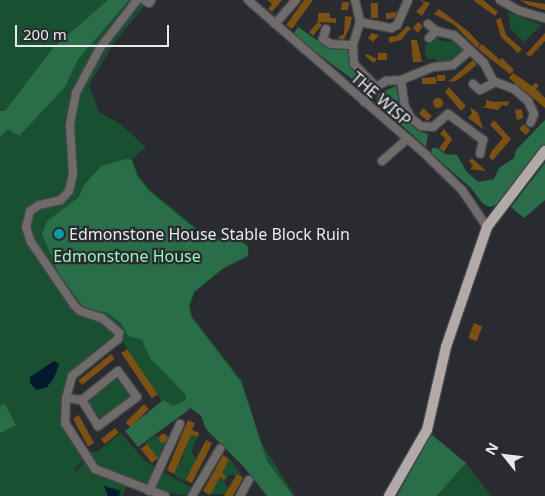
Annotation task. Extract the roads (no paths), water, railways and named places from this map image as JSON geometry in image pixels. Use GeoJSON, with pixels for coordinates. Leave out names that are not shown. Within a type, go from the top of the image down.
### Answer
{"type":"FeatureCollection","features":[{"type":"Feature","properties":{"kind":"main road"},"geometry":{"type":"LineString","coordinates":[[389,496],[427,430],[446,347],[484,223],[545,151]]}},
{"type":"Feature","properties":{"kind":"street"},"geometry":{"type":"LineString","coordinates":[[137,0],[95,55],[76,93],[70,126],[72,174],[69,191],[61,200],[39,205],[27,216],[26,227],[31,242],[74,305],[80,311],[102,318],[118,333],[118,339],[72,376],[68,383],[65,423],[90,465],[145,492],[165,496]]}},
{"type":"Feature","properties":{"kind":"street"},"geometry":{"type":"LineString","coordinates":[[144,0],[149,3],[152,0]]}},
{"type":"Feature","properties":{"kind":"street"},"geometry":{"type":"LineString","coordinates":[[275,24],[296,0]]}},
{"type":"Feature","properties":{"kind":"street"},"geometry":{"type":"LineString","coordinates":[[355,0],[360,22],[353,45],[354,64],[376,87]]}},
{"type":"Feature","properties":{"kind":"street"},"geometry":{"type":"LineString","coordinates":[[500,0],[520,11],[545,18]]}},
{"type":"Feature","properties":{"kind":"street","name":"THE WISP"},"geometry":{"type":"LineString","coordinates":[[250,1],[462,190],[484,223]]}},
{"type":"Feature","properties":{"kind":"street"},"geometry":{"type":"LineString","coordinates":[[360,22],[391,28],[398,25],[411,1]]}},
{"type":"Feature","properties":{"kind":"street"},"geometry":{"type":"LineString","coordinates":[[428,24],[436,31],[454,35],[484,63],[491,85]]}},
{"type":"Feature","properties":{"kind":"street"},"geometry":{"type":"LineString","coordinates":[[326,29],[323,40],[331,44],[353,45]]}},
{"type":"Feature","properties":{"kind":"street"},"geometry":{"type":"LineString","coordinates":[[429,38],[436,31]]}},
{"type":"Feature","properties":{"kind":"street"},"geometry":{"type":"LineString","coordinates":[[364,102],[376,87],[386,81],[401,80],[434,67],[453,65],[469,51]]}},
{"type":"Feature","properties":{"kind":"street"},"geometry":{"type":"LineString","coordinates":[[401,80],[405,107],[411,118],[421,126],[434,130],[448,110],[486,139],[480,154]]}},
{"type":"Feature","properties":{"kind":"street"},"geometry":{"type":"LineString","coordinates":[[473,84],[480,90],[491,85],[514,89],[528,101],[535,117]]}},
{"type":"Feature","properties":{"kind":"street"},"geometry":{"type":"LineString","coordinates":[[382,161],[407,139]]}},
{"type":"Feature","properties":{"kind":"street"},"geometry":{"type":"LineString","coordinates":[[66,398],[82,400],[118,371],[137,397],[98,426],[82,400]]}},
{"type":"Feature","properties":{"kind":"street"},"geometry":{"type":"LineString","coordinates":[[145,492],[180,424]]}},
{"type":"Feature","properties":{"kind":"street"},"geometry":{"type":"LineString","coordinates":[[192,496],[220,449]]}},
{"type":"Feature","properties":{"kind":"street"},"geometry":{"type":"LineString","coordinates":[[240,496],[250,480]]}},
{"type":"Feature","properties":{"kind":"water"},"geometry":{"type":"Polygon","coordinates":[[[54,361],[59,364],[54,378],[47,387],[36,390],[30,383],[30,377],[54,361]]]}},
{"type":"Feature","properties":{"kind":"water"},"geometry":{"type":"Polygon","coordinates":[[[104,486],[121,491],[119,496],[108,496],[104,486]]]}},
{"type":"Feature","properties":{"kind":"place","name":"Edmonstone House Stable Block Ruin"},"geometry":{"type":"Point","coordinates":[59,234]}},
{"type":"Feature","properties":{"kind":"park label","name":"Edmonstone House"},"geometry":{"type":"Point","coordinates":[127,256]}}]}
